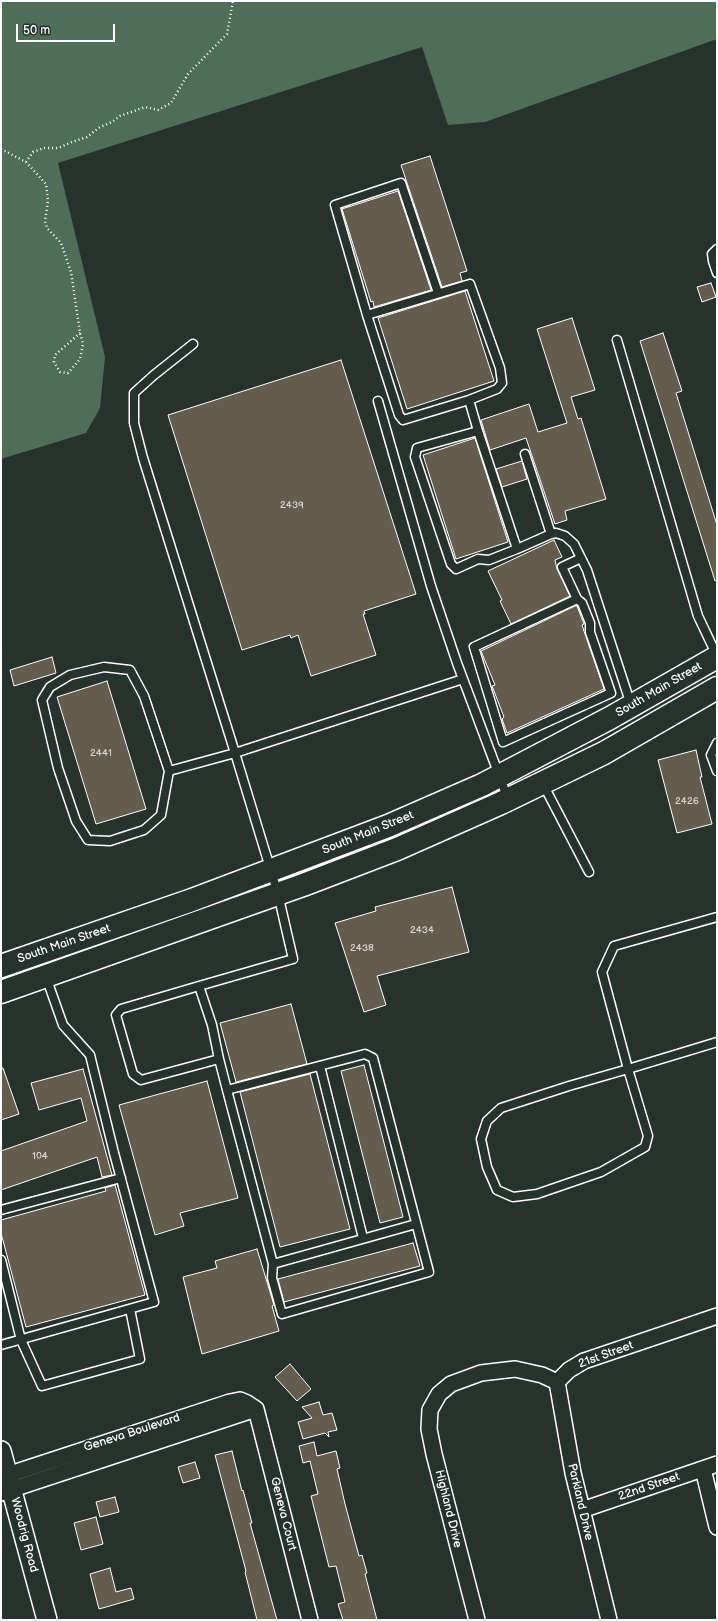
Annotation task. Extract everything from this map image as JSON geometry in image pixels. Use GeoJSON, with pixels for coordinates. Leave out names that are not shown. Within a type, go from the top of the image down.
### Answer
{"type":"FeatureCollection","features":[{"type":"Feature","properties":{"kind":"highway","name":"South Main Street"},"geometry":{"type":"LineString","coordinates":[[1,966],[192,900],[388,826],[499,776],[631,706],[717,656]]}},
{"type":"Feature","properties":{"kind":"highway","name":"South Main Street"},"geometry":{"type":"LineString","coordinates":[[1,992],[278,894],[397,849],[508,800],[604,753],[717,688]]}},
{"type":"Feature","properties":{"kind":"street","name":"21st Street"},"geometry":{"type":"LineString","coordinates":[[557,1382],[569,1370],[584,1361],[717,1316]]}},
{"type":"Feature","properties":{"kind":"street","name":"Highland Drive"},"geometry":{"type":"LineString","coordinates":[[477,1620],[429,1429],[430,1410],[435,1399],[451,1384],[481,1372],[515,1368],[529,1371],[557,1382]]}},
{"type":"Feature","properties":{"kind":"street","name":"Parkland Drive"},"geometry":{"type":"LineString","coordinates":[[557,1382],[572,1473],[608,1620]]}},
{"type":"Feature","properties":{"kind":"street","name":"Geneva Boulevard"},"geometry":{"type":"LineString","coordinates":[[5,1483],[230,1402],[240,1400],[248,1403],[256,1409]]}},
{"type":"Feature","properties":{"kind":"street","name":"Geneva Court"},"geometry":{"type":"LineString","coordinates":[[256,1409],[310,1620]]}},
{"type":"Feature","properties":{"kind":"street","name":"Woodrig Road"},"geometry":{"type":"LineString","coordinates":[[1,1451],[5,1483],[47,1620]]}},
{"type":"Feature","properties":{"kind":"street","name":"22nd Street"},"geometry":{"type":"LineString","coordinates":[[582,1510],[710,1466]]}},
{"type":"Feature","properties":{"kind":"street"},"geometry":{"type":"LineString","coordinates":[[710,1466],[717,1527]]}},
{"type":"Feature","properties":{"kind":"lane"},"geometry":{"type":"LineString","coordinates":[[367,316],[470,284],[500,368],[502,383],[497,389],[469,400],[403,420],[399,415],[367,316],[335,205],[401,183],[438,293]]}},
{"type":"Feature","properties":{"kind":"lane"},"geometry":{"type":"LineString","coordinates":[[717,249],[712,254],[717,273]]}},
{"type":"Feature","properties":{"kind":"lane"},"geometry":{"type":"LineString","coordinates":[[617,340],[698,616],[717,656]]}},
{"type":"Feature","properties":{"kind":"lane"},"geometry":{"type":"LineString","coordinates":[[193,344],[154,374],[134,393],[134,423],[143,458],[278,894],[293,959],[121,1009],[116,1015],[133,1074],[141,1080],[219,1059]]}},
{"type":"Feature","properties":{"kind":"lane"},"geometry":{"type":"LineString","coordinates":[[469,400],[517,549]]}},
{"type":"Feature","properties":{"kind":"lane"},"geometry":{"type":"LineString","coordinates":[[378,401],[431,586],[463,679],[508,800]]}},
{"type":"Feature","properties":{"kind":"lane"},"geometry":{"type":"LineString","coordinates":[[478,431],[416,448],[415,457],[451,564],[456,569],[478,559],[489,560],[551,534],[556,533],[565,536],[574,544],[587,570],[631,706]]}},
{"type":"Feature","properties":{"kind":"lane"},"geometry":{"type":"LineString","coordinates":[[525,454],[551,534]]}},
{"type":"Feature","properties":{"kind":"lane"},"geometry":{"type":"LineString","coordinates":[[577,599],[474,647],[503,742],[611,693],[590,632],[590,623],[582,603],[577,599],[562,567],[581,558]]}},
{"type":"Feature","properties":{"kind":"lane"},"geometry":{"type":"LineString","coordinates":[[104,667],[130,670],[144,696],[169,771],[161,815],[144,830],[110,841],[88,840],[76,821],[58,768],[42,700],[50,687],[70,675],[104,667]]}},
{"type":"Feature","properties":{"kind":"lane"},"geometry":{"type":"LineString","coordinates":[[169,771],[235,753],[463,679]]}},
{"type":"Feature","properties":{"kind":"lane"},"geometry":{"type":"LineString","coordinates":[[717,743],[711,755],[717,771]]}},
{"type":"Feature","properties":{"kind":"lane"},"geometry":{"type":"LineString","coordinates":[[542,783],[589,872]]}},
{"type":"Feature","properties":{"kind":"lane"},"geometry":{"type":"LineString","coordinates":[[717,917],[614,946],[602,972],[628,1069],[648,1136],[645,1147],[601,1172],[537,1194],[513,1197],[498,1190],[487,1167],[482,1139],[487,1121],[501,1108],[628,1069],[717,1042]]}},
{"type":"Feature","properties":{"kind":"lane"},"geometry":{"type":"LineString","coordinates":[[1,1345],[154,1302],[90,1055],[63,1025],[45,976]]}},
{"type":"Feature","properties":{"kind":"lane"},"geometry":{"type":"LineString","coordinates":[[199,986],[212,1025],[219,1059],[227,1090],[273,1264],[272,1278],[282,1314],[429,1272],[373,1058],[365,1054],[227,1090]]}},
{"type":"Feature","properties":{"kind":"lane"},"geometry":{"type":"LineString","coordinates":[[320,1066],[363,1238]]}},
{"type":"Feature","properties":{"kind":"lane"},"geometry":{"type":"LineString","coordinates":[[1,1210],[121,1178]]}},
{"type":"Feature","properties":{"kind":"lane"},"geometry":{"type":"LineString","coordinates":[[273,1264],[416,1224]]}},
{"type":"Feature","properties":{"kind":"lane"},"geometry":{"type":"LineString","coordinates":[[1,1260],[21,1340],[42,1386],[140,1359],[130,1309]]}},
{"type":"Feature","properties":{"kind":"path"},"geometry":{"type":"LineString","coordinates":[[26,162],[33,152],[44,148],[58,148],[87,137],[100,127],[112,122],[120,116],[146,107],[158,110],[172,103],[188,74],[227,34],[233,1]]}},
{"type":"Feature","properties":{"kind":"path"},"geometry":{"type":"LineString","coordinates":[[1,149],[26,162],[46,184],[48,201],[45,221],[47,228],[61,243],[71,272],[83,344],[80,359],[68,373],[60,372],[54,362],[55,355],[80,333]]}},
{"type":"Feature","properties":{"kind":"green space"},"geometry":{"type":"Polygon","coordinates":[[[1,1],[717,1],[717,39],[485,122],[448,125],[422,47],[58,163],[105,357],[100,408],[86,433],[1,459],[1,1]]]}},
{"type":"Feature","properties":{"kind":"building"},"geometry":{"type":"Polygon","coordinates":[[[430,156],[467,271],[460,273],[462,281],[442,287],[401,165],[430,156]]]}},
{"type":"Feature","properties":{"kind":"building"},"geometry":{"type":"Polygon","coordinates":[[[398,191],[431,290],[374,307],[373,301],[371,302],[342,209],[398,191]]]}},
{"type":"Feature","properties":{"kind":"building"},"geometry":{"type":"Polygon","coordinates":[[[711,283],[716,297],[702,302],[697,287],[711,283]]]}},
{"type":"Feature","properties":{"kind":"building"},"geometry":{"type":"Polygon","coordinates":[[[465,291],[494,381],[407,409],[378,318],[465,291]]]}},
{"type":"Feature","properties":{"kind":"building"},"geometry":{"type":"Polygon","coordinates":[[[572,318],[595,390],[571,397],[578,419],[581,418],[606,499],[565,511],[567,520],[555,524],[526,438],[490,450],[481,420],[529,404],[538,432],[567,423],[537,329],[572,318]]]}},
{"type":"Feature","properties":{"kind":"building"},"geometry":{"type":"Polygon","coordinates":[[[663,333],[682,391],[676,393],[717,525],[717,580],[715,581],[640,341],[663,333]]]}},
{"type":"Feature","properties":{"kind":"building"},"geometry":{"type":"Polygon","coordinates":[[[341,360],[416,594],[364,611],[365,614],[363,614],[376,655],[311,676],[298,635],[291,638],[290,635],[242,650],[168,415],[341,360]]]}},
{"type":"Feature","properties":{"kind":"building"},"geometry":{"type":"Polygon","coordinates":[[[475,438],[508,542],[456,559],[423,455],[475,438]]]}},
{"type":"Feature","properties":{"kind":"building"},"geometry":{"type":"Polygon","coordinates":[[[522,461],[527,479],[502,487],[496,469],[522,461]]]}},
{"type":"Feature","properties":{"kind":"building"},"geometry":{"type":"Polygon","coordinates":[[[554,540],[562,557],[555,560],[557,569],[570,596],[511,624],[500,601],[502,600],[488,571],[554,540]]]}},
{"type":"Feature","properties":{"kind":"building"},"geometry":{"type":"Polygon","coordinates":[[[577,606],[584,624],[582,625],[604,689],[507,733],[502,719],[504,717],[492,686],[495,685],[481,651],[577,606]]]}},
{"type":"Feature","properties":{"kind":"building"},"geometry":{"type":"Polygon","coordinates":[[[52,657],[56,673],[14,686],[10,670],[52,657]]]}},
{"type":"Feature","properties":{"kind":"building"},"geometry":{"type":"Polygon","coordinates":[[[107,681],[146,809],[96,824],[57,697],[107,681]]]}},
{"type":"Feature","properties":{"kind":"building"},"geometry":{"type":"Polygon","coordinates":[[[696,750],[702,777],[700,777],[712,824],[677,833],[658,760],[696,750]]]}},
{"type":"Feature","properties":{"kind":"building"},"geometry":{"type":"Polygon","coordinates":[[[452,887],[469,952],[377,976],[386,1005],[364,1012],[335,923],[376,911],[375,907],[452,887]]]}},
{"type":"Feature","properties":{"kind":"building"},"geometry":{"type":"Polygon","coordinates":[[[291,1004],[307,1064],[236,1082],[220,1023],[291,1004]]]}},
{"type":"Feature","properties":{"kind":"building"},"geometry":{"type":"Polygon","coordinates":[[[364,1065],[403,1217],[380,1223],[341,1071],[364,1065]]]}},
{"type":"Feature","properties":{"kind":"building"},"geometry":{"type":"Polygon","coordinates":[[[1,1068],[3,1068],[19,1114],[1,1120],[1,1068]]]}},
{"type":"Feature","properties":{"kind":"building"},"geometry":{"type":"Polygon","coordinates":[[[83,1069],[112,1175],[102,1177],[97,1157],[1,1190],[1,1151],[87,1121],[81,1098],[39,1110],[31,1083],[83,1069]]]}},
{"type":"Feature","properties":{"kind":"building"},"geometry":{"type":"Polygon","coordinates":[[[310,1074],[350,1229],[280,1247],[240,1092],[310,1074]]]}},
{"type":"Feature","properties":{"kind":"building"},"geometry":{"type":"Polygon","coordinates":[[[207,1081],[238,1198],[180,1213],[184,1226],[155,1235],[119,1105],[207,1081]]]}},
{"type":"Feature","properties":{"kind":"building"},"geometry":{"type":"Polygon","coordinates":[[[115,1185],[145,1295],[26,1327],[1,1233],[1,1220],[106,1191],[105,1188],[115,1185]]]}},
{"type":"Feature","properties":{"kind":"building"},"geometry":{"type":"Polygon","coordinates":[[[413,1243],[420,1266],[284,1302],[278,1279],[413,1243]]]}},
{"type":"Feature","properties":{"kind":"building"},"geometry":{"type":"Polygon","coordinates":[[[257,1249],[274,1305],[272,1306],[279,1331],[202,1354],[183,1277],[217,1268],[215,1261],[257,1249]]]}},
{"type":"Feature","properties":{"kind":"building"},"geometry":{"type":"Polygon","coordinates":[[[290,1364],[311,1389],[297,1401],[275,1377],[290,1364]]]}},
{"type":"Feature","properties":{"kind":"building"},"geometry":{"type":"Polygon","coordinates":[[[319,1402],[323,1415],[332,1413],[337,1430],[328,1432],[329,1437],[325,1433],[303,1439],[298,1422],[312,1418],[302,1407],[319,1402]]]}},
{"type":"Feature","properties":{"kind":"building"},"geometry":{"type":"Polygon","coordinates":[[[314,1442],[317,1456],[336,1451],[340,1468],[337,1469],[345,1504],[359,1556],[362,1555],[367,1573],[365,1574],[377,1620],[343,1620],[338,1604],[345,1602],[336,1566],[329,1567],[311,1496],[318,1494],[310,1461],[303,1463],[299,1446],[314,1442]]]}},
{"type":"Feature","properties":{"kind":"building"},"geometry":{"type":"Polygon","coordinates":[[[232,1451],[277,1620],[257,1620],[246,1571],[215,1455],[232,1451]]]}},
{"type":"Feature","properties":{"kind":"building"},"geometry":{"type":"Polygon","coordinates":[[[195,1462],[200,1478],[183,1483],[178,1467],[195,1462]]]}},
{"type":"Feature","properties":{"kind":"building"},"geometry":{"type":"Polygon","coordinates":[[[115,1497],[119,1512],[100,1517],[96,1502],[115,1497]]]}},
{"type":"Feature","properties":{"kind":"building"},"geometry":{"type":"Polygon","coordinates":[[[96,1517],[103,1544],[81,1550],[74,1523],[96,1517]]]}},
{"type":"Feature","properties":{"kind":"building"},"geometry":{"type":"Polygon","coordinates":[[[110,1568],[116,1592],[131,1588],[134,1599],[99,1609],[90,1574],[110,1568]]]}}]}
